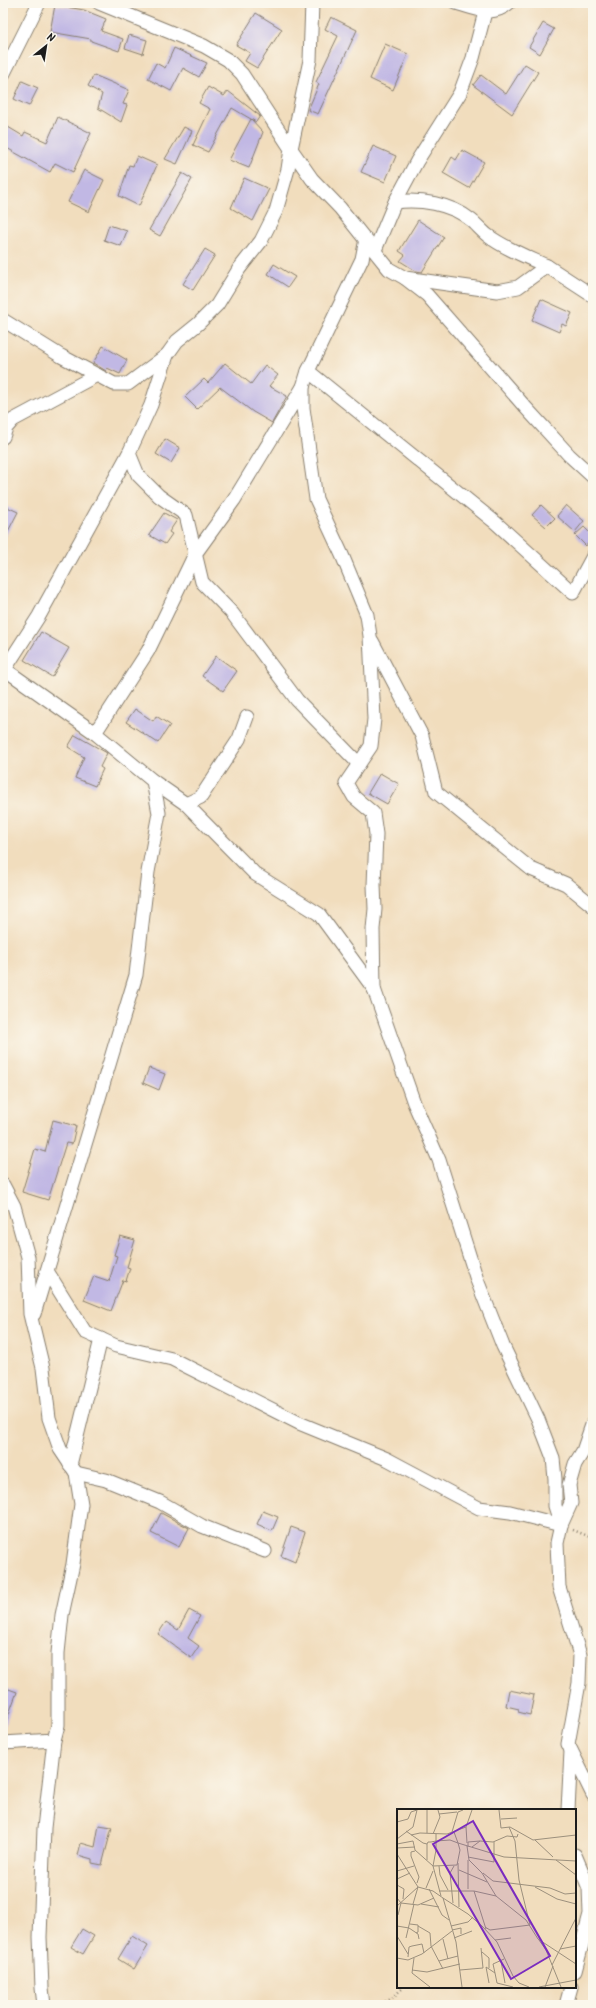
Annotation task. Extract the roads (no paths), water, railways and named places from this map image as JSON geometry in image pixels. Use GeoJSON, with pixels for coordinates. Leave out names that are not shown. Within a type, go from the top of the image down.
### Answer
{"type":"FeatureCollection","features":[{"type":"Feature","properties":{"kind":"street"},"geometry":{"type":"LineString","coordinates":[[3,75],[39,3]]}},
{"type":"Feature","properties":{"kind":"street"},"geometry":{"type":"LineString","coordinates":[[99,3],[204,46],[228,60],[242,74],[290,149],[312,179],[366,239],[389,269],[405,278],[427,295],[526,408],[569,455],[593,477]]}},
{"type":"Feature","properties":{"kind":"street"},"geometry":{"type":"LineString","coordinates":[[3,320],[61,356],[114,384],[128,384],[167,354],[177,341],[198,324],[216,305],[239,269],[260,241],[276,211],[288,169],[290,149],[310,60],[312,3]]}},
{"type":"Feature","properties":{"kind":"street"},"geometry":{"type":"LineString","coordinates":[[456,3],[485,12],[510,3]]}},
{"type":"Feature","properties":{"kind":"street"},"geometry":{"type":"LineString","coordinates":[[375,250],[395,202],[417,161],[460,93],[473,58],[485,12]]}},
{"type":"Feature","properties":{"kind":"street"},"geometry":{"type":"LineString","coordinates":[[395,202],[409,200],[454,209],[470,219],[487,235],[547,266],[593,296]]}},
{"type":"Feature","properties":{"kind":"street"},"geometry":{"type":"LineString","coordinates":[[94,733],[148,651],[195,554],[234,500],[303,387],[308,371],[362,259],[366,239]]}},
{"type":"Feature","properties":{"kind":"street"},"geometry":{"type":"LineString","coordinates":[[405,278],[427,280],[466,288],[497,291],[518,286],[547,266]]}},
{"type":"Feature","properties":{"kind":"street"},"geometry":{"type":"LineString","coordinates":[[167,354],[151,405],[129,453],[92,524],[39,616],[4,669],[94,733],[153,781],[186,804],[255,874],[319,914],[374,989],[414,1103],[439,1160],[477,1280],[503,1346],[538,1420],[553,1458],[555,1506],[562,1525]]}},
{"type":"Feature","properties":{"kind":"street"},"geometry":{"type":"LineString","coordinates":[[308,371],[336,392],[496,523],[573,593],[593,556]]}},
{"type":"Feature","properties":{"kind":"street"},"geometry":{"type":"LineString","coordinates":[[3,437],[6,428],[13,420],[97,375]]}},
{"type":"Feature","properties":{"kind":"street"},"geometry":{"type":"LineString","coordinates":[[303,387],[303,408],[316,499],[342,555],[367,615],[370,636],[374,719],[371,746],[346,783],[354,797],[373,813],[376,834],[374,885],[375,909],[373,929],[374,989]]}},
{"type":"Feature","properties":{"kind":"street"},"geometry":{"type":"LineString","coordinates":[[129,453],[138,475],[159,496],[186,515],[202,582],[232,613],[297,700],[359,764]]}},
{"type":"Feature","properties":{"kind":"street"},"geometry":{"type":"LineString","coordinates":[[370,636],[422,736],[436,792],[531,869],[566,884],[593,906]]}},
{"type":"Feature","properties":{"kind":"street"},"geometry":{"type":"LineString","coordinates":[[186,804],[201,797],[239,739],[247,717]]}},
{"type":"Feature","properties":{"kind":"street"},"geometry":{"type":"LineString","coordinates":[[31,1324],[136,975],[148,872],[159,813],[153,781]]}},
{"type":"Feature","properties":{"kind":"street"},"geometry":{"type":"LineString","coordinates":[[3,1185],[14,1206],[28,1257],[31,1324],[42,1368],[49,1418],[60,1449],[73,1469],[81,1504],[74,1558],[62,1615],[59,1638],[57,1661],[59,1712],[54,1740],[44,1828],[40,1937],[44,2005]]}},
{"type":"Feature","properties":{"kind":"street"},"geometry":{"type":"LineString","coordinates":[[48,1271],[85,1332],[116,1346],[172,1359],[299,1423],[387,1459],[479,1508],[510,1512],[562,1525]]}},
{"type":"Feature","properties":{"kind":"street"},"geometry":{"type":"LineString","coordinates":[[73,1469],[100,1338]]}},
{"type":"Feature","properties":{"kind":"street"},"geometry":{"type":"LineString","coordinates":[[593,1422],[583,1451],[575,1464],[569,1485],[571,1503],[562,1525],[557,1543],[559,1587],[580,1655],[578,1683],[568,1744],[593,1795]]}},
{"type":"Feature","properties":{"kind":"street"},"geometry":{"type":"LineString","coordinates":[[73,1469],[106,1480],[153,1499],[202,1526],[265,1551]]}},
{"type":"Feature","properties":{"kind":"street"},"geometry":{"type":"LineString","coordinates":[[3,1743],[54,1740]]}},
{"type":"Feature","properties":{"kind":"street"},"geometry":{"type":"LineString","coordinates":[[568,1809],[571,1751]]}},
{"type":"Feature","properties":{"kind":"street"},"geometry":{"type":"LineString","coordinates":[[576,1857],[589,1888],[590,1914],[576,1967]]}},
{"type":"Feature","properties":{"kind":"street"},"geometry":{"type":"LineString","coordinates":[[566,2005],[571,1988]]}}]}
